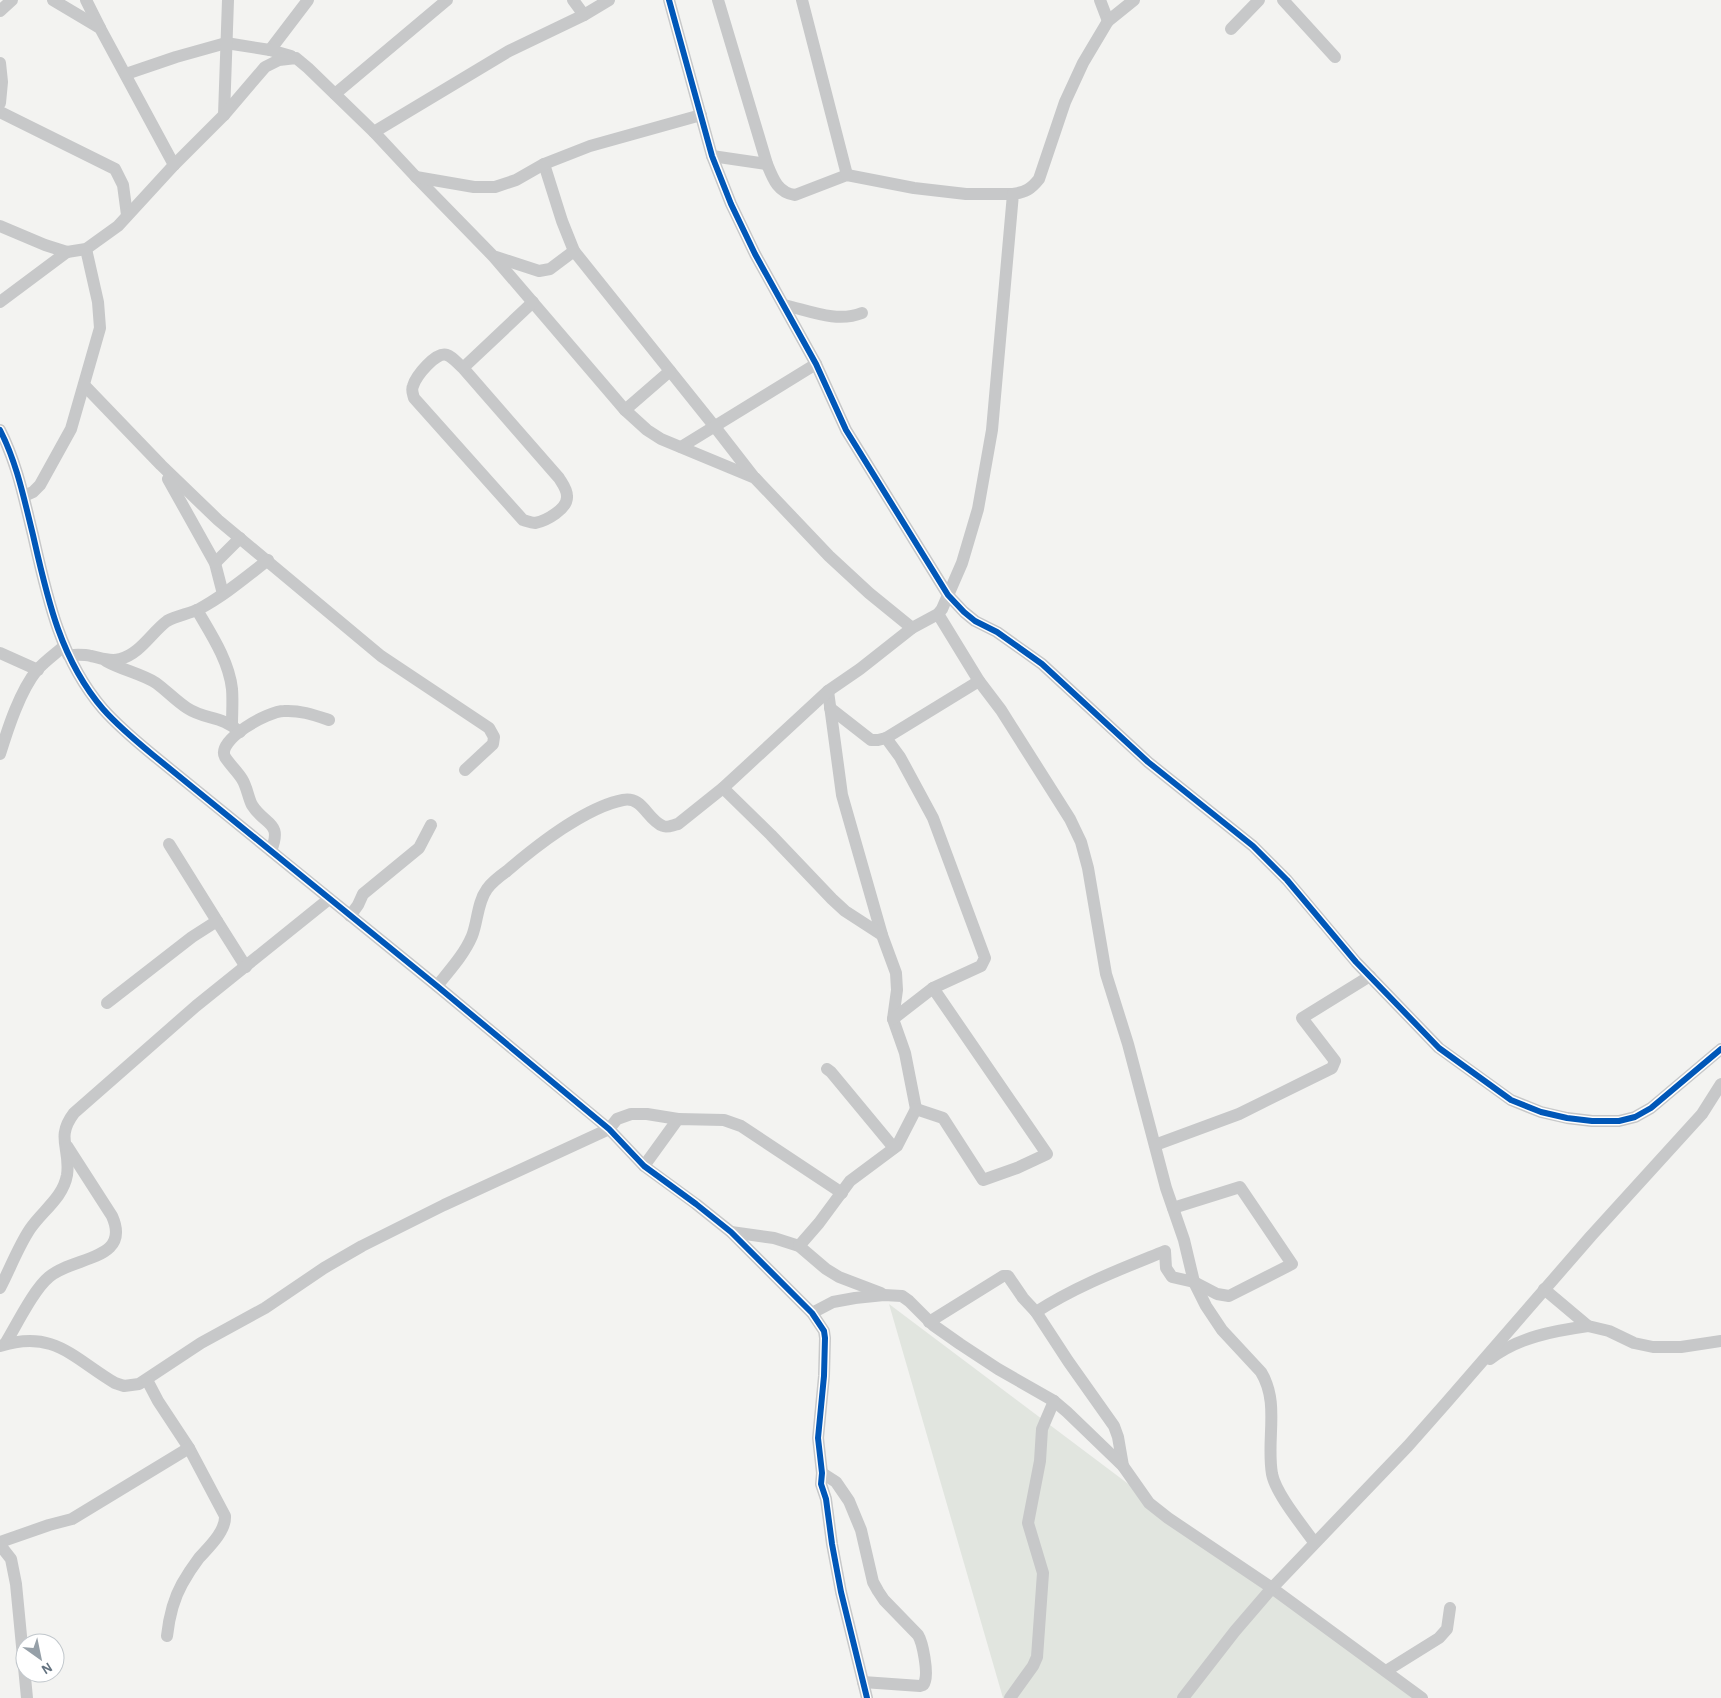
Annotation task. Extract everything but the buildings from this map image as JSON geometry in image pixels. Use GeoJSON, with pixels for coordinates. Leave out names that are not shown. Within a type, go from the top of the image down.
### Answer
{"type":"FeatureCollection","features":[{"type":"Feature","properties":{"kind":"street"},"geometry":{"type":"LineString","coordinates":[[0,11],[12,0]]}},
{"type":"Feature","properties":{"kind":"street"},"geometry":{"type":"LineString","coordinates":[[53,0],[100,28]]}},
{"type":"Feature","properties":{"kind":"street"},"geometry":{"type":"LineString","coordinates":[[86,0],[174,165]]}},
{"type":"Feature","properties":{"kind":"street"},"geometry":{"type":"LineString","coordinates":[[224,115],[228,0]]}},
{"type":"Feature","properties":{"kind":"street"},"geometry":{"type":"LineString","coordinates":[[270,50],[308,0]]}},
{"type":"Feature","properties":{"kind":"street"},"geometry":{"type":"LineString","coordinates":[[335,94],[447,0]]}},
{"type":"Feature","properties":{"kind":"street"},"geometry":{"type":"LineString","coordinates":[[573,0],[584,15]]}},
{"type":"Feature","properties":{"kind":"street"},"geometry":{"type":"LineString","coordinates":[[374,132],[509,51],[584,15],[609,0]]}},
{"type":"Feature","properties":{"kind":"street"},"geometry":{"type":"LineString","coordinates":[[669,0],[712,156],[731,204],[755,254],[816,364],[846,430],[948,595],[964,612],[975,621],[997,632],[1042,664],[1148,762],[1253,846],[1287,880],[1370,976],[1446,1055],[1511,1100],[1541,1112],[1567,1118],[1619,1122],[1635,1117],[1651,1108],[1721,1048]]}},
{"type":"Feature","properties":{"kind":"street"},"geometry":{"type":"LineString","coordinates":[[718,0],[774,182],[787,194],[795,195],[847,175],[914,188],[966,194],[1014,194],[1026,192],[1039,179],[1065,102],[1084,63],[1108,21],[1134,0]]}},
{"type":"Feature","properties":{"kind":"street"},"geometry":{"type":"LineString","coordinates":[[802,0],[847,175]]}},
{"type":"Feature","properties":{"kind":"street"},"geometry":{"type":"LineString","coordinates":[[1100,0],[1108,21]]}},
{"type":"Feature","properties":{"kind":"street"},"geometry":{"type":"LineString","coordinates":[[1231,29],[1260,0]]}},
{"type":"Feature","properties":{"kind":"street"},"geometry":{"type":"LineString","coordinates":[[1283,0],[1335,57]]}},
{"type":"Feature","properties":{"kind":"street"},"geometry":{"type":"LineString","coordinates":[[126,74],[226,43],[270,50],[296,58],[374,132],[416,178],[494,257],[625,410],[647,430],[661,439],[755,478]]}},
{"type":"Feature","properties":{"kind":"street"},"geometry":{"type":"LineString","coordinates":[[0,226],[67,252],[86,249],[109,234],[224,115],[265,67],[279,60],[296,58]]}},
{"type":"Feature","properties":{"kind":"street"},"geometry":{"type":"LineString","coordinates":[[0,63],[2,82],[0,104]]}},
{"type":"Feature","properties":{"kind":"street"},"geometry":{"type":"LineString","coordinates":[[0,112],[115,169],[123,185],[128,214]]}},
{"type":"Feature","properties":{"kind":"street"},"geometry":{"type":"LineString","coordinates":[[416,178],[474,187],[495,186],[516,180],[544,164],[590,146],[701,115]]}},
{"type":"Feature","properties":{"kind":"street"},"geometry":{"type":"LineString","coordinates":[[712,156],[767,164]]}},
{"type":"Feature","properties":{"kind":"street"},"geometry":{"type":"LineString","coordinates":[[544,164],[562,221],[574,251],[670,372],[716,426],[755,478],[829,556],[869,593],[912,628]]}},
{"type":"Feature","properties":{"kind":"street"},"geometry":{"type":"LineString","coordinates":[[437,986],[465,950],[471,938],[480,902],[487,889],[527,854],[582,817],[604,806],[623,800],[632,799],[638,802],[663,826],[678,824],[723,788],[828,691],[860,669],[912,628],[938,614],[942,609],[962,562],[978,509],[990,438],[1014,194]]}},
{"type":"Feature","properties":{"kind":"street"},"geometry":{"type":"LineString","coordinates":[[24,496],[40,485],[71,429],[100,328],[100,317],[86,249]]}},
{"type":"Feature","properties":{"kind":"street"},"geometry":{"type":"LineString","coordinates":[[494,257],[539,271],[550,269],[574,251]]}},
{"type":"Feature","properties":{"kind":"street"},"geometry":{"type":"LineString","coordinates":[[0,302],[67,252]]}},
{"type":"Feature","properties":{"kind":"street"},"geometry":{"type":"LineString","coordinates":[[462,368],[533,302]]}},
{"type":"Feature","properties":{"kind":"street"},"geometry":{"type":"LineString","coordinates":[[784,305],[838,318],[853,317],[862,313]]}},
{"type":"Feature","properties":{"kind":"street"},"geometry":{"type":"LineString","coordinates":[[442,354],[448,355],[462,368],[558,478],[566,490],[566,503],[543,520],[532,523],[523,520],[414,398],[413,385],[423,370],[436,357],[442,354]]}},
{"type":"Feature","properties":{"kind":"street"},"geometry":{"type":"LineString","coordinates":[[681,447],[816,364]]}},
{"type":"Feature","properties":{"kind":"street"},"geometry":{"type":"LineString","coordinates":[[625,410],[670,372]]}},
{"type":"Feature","properties":{"kind":"street"},"geometry":{"type":"LineString","coordinates":[[84,385],[161,466],[218,520],[381,656],[489,728],[494,737],[492,744],[465,770]]}},
{"type":"Feature","properties":{"kind":"street"},"geometry":{"type":"LineString","coordinates":[[0,430],[12,455],[24,496],[45,592],[66,651],[102,709],[119,727],[609,1129],[644,1166],[731,1232],[812,1313],[824,1331],[825,1338],[824,1376],[818,1438],[822,1473],[821,1484],[826,1499],[841,1592],[867,1698]]}},
{"type":"Feature","properties":{"kind":"street"},"geometry":{"type":"LineString","coordinates":[[161,466],[215,563],[223,594]]}},
{"type":"Feature","properties":{"kind":"street"},"geometry":{"type":"LineString","coordinates":[[215,563],[240,538]]}},
{"type":"Feature","properties":{"kind":"street"},"geometry":{"type":"LineString","coordinates":[[104,660],[124,658],[175,616],[197,610],[223,594],[268,560]]}},
{"type":"Feature","properties":{"kind":"street"},"geometry":{"type":"LineString","coordinates":[[197,610],[218,649],[232,689],[236,728],[223,753],[242,779],[252,805],[274,828],[276,840],[271,852]]}},
{"type":"Feature","properties":{"kind":"street"},"geometry":{"type":"LineString","coordinates":[[938,614],[979,681],[1006,719],[1070,819],[1081,842],[1088,868],[1106,974],[1125,1035],[1166,1188],[1184,1240],[1194,1282],[1206,1306],[1222,1330],[1261,1372],[1266,1380],[1272,1406],[1271,1464],[1274,1480],[1281,1494],[1314,1542]]}},
{"type":"Feature","properties":{"kind":"street"},"geometry":{"type":"LineString","coordinates":[[1,748],[23,694],[38,670],[66,651],[104,660],[151,680],[186,708],[198,714],[222,720],[236,728]]}},
{"type":"Feature","properties":{"kind":"street"},"geometry":{"type":"LineString","coordinates":[[0,653],[38,670]]}},
{"type":"Feature","properties":{"kind":"street"},"geometry":{"type":"LineString","coordinates":[[830,708],[871,740],[878,740],[886,738],[979,681]]}},
{"type":"Feature","properties":{"kind":"street"},"geometry":{"type":"LineString","coordinates":[[799,1246],[819,1223],[850,1181],[894,1148],[901,1139],[916,1109],[906,1053],[893,1018],[897,990],[894,965],[882,935],[842,795],[828,691]]}},
{"type":"Feature","properties":{"kind":"street"},"geometry":{"type":"LineString","coordinates":[[236,728],[273,712],[302,712],[329,720]]}},
{"type":"Feature","properties":{"kind":"street"},"geometry":{"type":"LineString","coordinates":[[886,738],[900,757],[933,818],[985,958],[981,966],[933,988],[893,1018]]}},
{"type":"Feature","properties":{"kind":"street"},"geometry":{"type":"LineString","coordinates":[[723,788],[832,899],[845,911],[882,935]]}},
{"type":"Feature","properties":{"kind":"street"},"geometry":{"type":"LineString","coordinates":[[350,916],[363,894],[419,848],[431,825]]}},
{"type":"Feature","properties":{"kind":"street"},"geometry":{"type":"LineString","coordinates":[[169,844],[246,967]]}},
{"type":"Feature","properties":{"kind":"street"},"geometry":{"type":"LineString","coordinates":[[0,1288],[28,1231],[62,1190],[68,1162],[64,1130],[74,1112],[196,1006],[329,899]]}},
{"type":"Feature","properties":{"kind":"street"},"geometry":{"type":"LineString","coordinates":[[106,1003],[192,937],[217,921]]}},
{"type":"Feature","properties":{"kind":"street"},"geometry":{"type":"LineString","coordinates":[[1155,1145],[1239,1114],[1332,1068],[1336,1060],[1302,1018],[1370,976]]}},
{"type":"Feature","properties":{"kind":"street"},"geometry":{"type":"LineString","coordinates":[[916,1109],[944,1118],[983,1180],[1047,1154],[933,988]]}},
{"type":"Feature","properties":{"kind":"street"},"geometry":{"type":"LineString","coordinates":[[827,1069],[894,1148]]}},
{"type":"Feature","properties":{"kind":"street"},"geometry":{"type":"LineString","coordinates":[[1183,1698],[1229,1638],[1272,1588],[1408,1446],[1544,1289],[1702,1114],[1721,1084]]}},
{"type":"Feature","properties":{"kind":"street"},"geometry":{"type":"LineString","coordinates":[[3,1345],[26,1340],[51,1343],[62,1348],[119,1385],[135,1386],[147,1380],[201,1343],[265,1308],[324,1268],[362,1246],[444,1205],[609,1129],[617,1119],[630,1114],[647,1114],[678,1119],[724,1120],[737,1123],[842,1193]]}},
{"type":"Feature","properties":{"kind":"street"},"geometry":{"type":"LineString","coordinates":[[644,1166],[678,1119]]}},
{"type":"Feature","properties":{"kind":"street"},"geometry":{"type":"LineString","coordinates":[[3,1345],[40,1287],[50,1276],[108,1249],[116,1241],[118,1234],[112,1216],[65,1144]]}},
{"type":"Feature","properties":{"kind":"street"},"geometry":{"type":"LineString","coordinates":[[1165,1251],[1166,1268],[1172,1277],[1194,1282],[1217,1294],[1229,1296],[1292,1264],[1240,1186],[1173,1208]]}},
{"type":"Feature","properties":{"kind":"street"},"geometry":{"type":"LineString","coordinates":[[731,1232],[774,1238],[799,1246],[826,1269],[839,1277],[884,1294],[902,1296],[909,1300],[929,1322],[983,1360],[1054,1401],[1122,1466],[1132,1478],[1139,1491],[1168,1518],[1272,1588],[1422,1698]]}},
{"type":"Feature","properties":{"kind":"street"},"geometry":{"type":"LineString","coordinates":[[1036,1312],[1069,1292],[1165,1251],[1184,1240]]}},
{"type":"Feature","properties":{"kind":"street"},"geometry":{"type":"LineString","coordinates":[[929,1322],[1003,1276],[1008,1276],[1023,1298],[1036,1312],[1114,1426],[1118,1436],[1122,1466]]}},
{"type":"Feature","properties":{"kind":"street"},"geometry":{"type":"LineString","coordinates":[[1544,1289],[1588,1326]]}},
{"type":"Feature","properties":{"kind":"street"},"geometry":{"type":"LineString","coordinates":[[812,1313],[833,1302],[884,1294]]}},
{"type":"Feature","properties":{"kind":"street"},"geometry":{"type":"LineString","coordinates":[[1475,1370],[1508,1346],[1528,1338],[1588,1326],[1609,1331],[1634,1342],[1653,1347],[1681,1347],[1721,1341]]}},
{"type":"Feature","properties":{"kind":"street"},"geometry":{"type":"LineString","coordinates":[[147,1380],[158,1402],[188,1448],[224,1512],[225,1520],[216,1538],[181,1584],[169,1618],[167,1636]]}},
{"type":"Feature","properties":{"kind":"street"},"geometry":{"type":"LineString","coordinates":[[1010,1698],[1033,1666],[1037,1657],[1042,1573],[1028,1523],[1040,1461],[1042,1430],[1054,1401]]}},
{"type":"Feature","properties":{"kind":"street"},"geometry":{"type":"LineString","coordinates":[[27,1698],[16,1584],[11,1559],[0,1544],[49,1525],[72,1519],[188,1448]]}},
{"type":"Feature","properties":{"kind":"street"},"geometry":{"type":"LineString","coordinates":[[822,1473],[836,1482],[849,1501],[860,1530],[873,1582],[878,1591],[884,1600],[918,1635],[921,1641],[926,1674],[923,1685],[863,1682]]}},
{"type":"Feature","properties":{"kind":"street"},"geometry":{"type":"LineString","coordinates":[[1386,1671],[1439,1638],[1447,1629],[1450,1608]]}},
{"type":"Feature","properties":{"kind":"shaded area"},"geometry":{"type":"Polygon","coordinates":[[[889,1304],[1413,1698],[1003,1698],[889,1304]]]}},
{"type":"Feature","properties":{"kind":"cycle path"},"geometry":{"type":"LineString","coordinates":[[669,0],[712,156],[731,204],[755,254],[816,364],[846,430],[948,595],[964,612],[975,621],[997,632],[1042,664],[1148,762],[1253,846],[1287,880],[1356,962],[1439,1048],[1511,1100],[1541,1112],[1567,1118],[1592,1121],[1619,1121],[1635,1117],[1651,1108],[1721,1049]]}},
{"type":"Feature","properties":{"kind":"cycle path"},"geometry":{"type":"LineString","coordinates":[[0,430],[11,455],[19,481],[57,626],[76,669],[88,690],[103,709],[147,750],[609,1129],[644,1166],[731,1232],[812,1313],[824,1331],[825,1338],[824,1376],[818,1438],[822,1473],[821,1484],[826,1499],[841,1592],[867,1698]]}}]}
